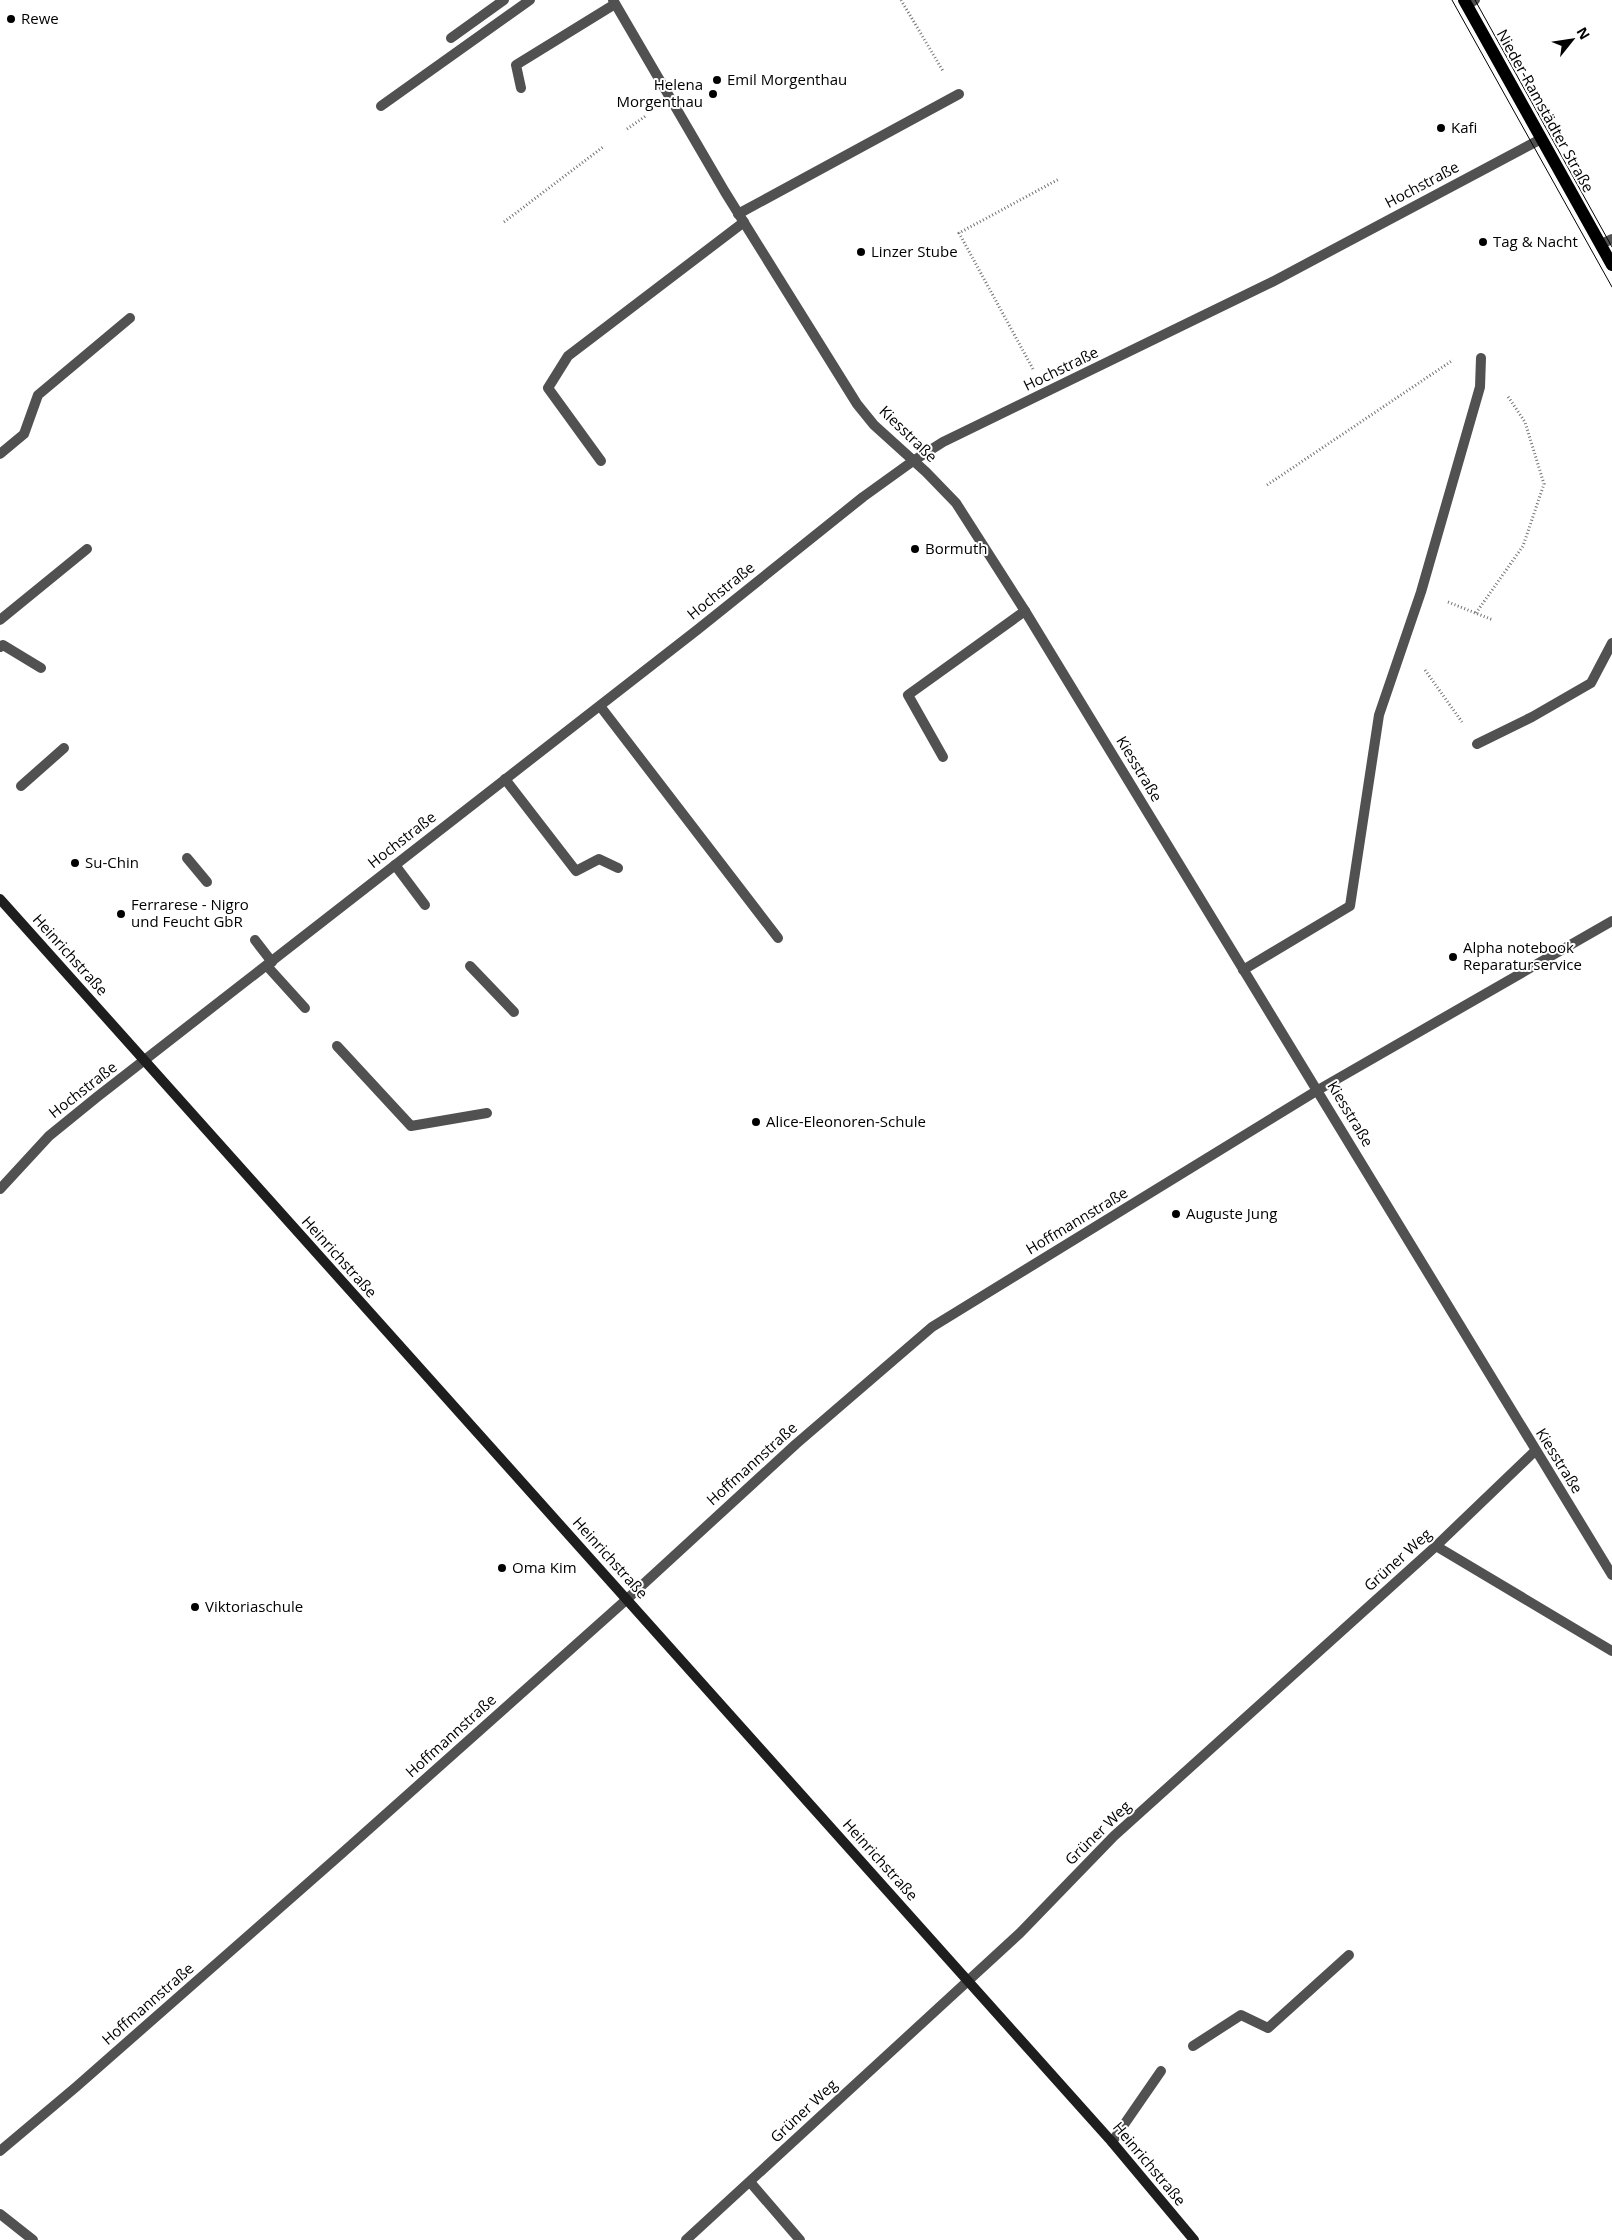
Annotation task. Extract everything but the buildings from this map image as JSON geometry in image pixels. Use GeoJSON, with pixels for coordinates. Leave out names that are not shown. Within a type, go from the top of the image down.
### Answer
{"type":"FeatureCollection","features":[{"type":"Feature","properties":{"kind":"main road","name":"Nieder-Ramstädter Straße"},"geometry":{"type":"LineString","coordinates":[[1469,2],[1542,139],[1606,242],[1612,265]]}},
{"type":"Feature","properties":{"kind":"main road","name":"Heinrichstraße"},"geometry":{"type":"LineString","coordinates":[[0,900],[1112,2142],[1194,2240]]}},
{"type":"Feature","properties":{"kind":"street"},"geometry":{"type":"LineString","coordinates":[[451,38],[504,0]]}},
{"type":"Feature","properties":{"kind":"street"},"geometry":{"type":"LineString","coordinates":[[381,106],[530,0]]}},
{"type":"Feature","properties":{"kind":"street"},"geometry":{"type":"LineString","coordinates":[[521,88],[516,65],[614,2]]}},
{"type":"Feature","properties":{"kind":"street","name":"Kiesstraße"},"geometry":{"type":"LineString","coordinates":[[614,2],[741,218],[857,404],[874,425],[956,503],[1025,612],[1318,1090],[1535,1451],[1612,1575]]}},
{"type":"Feature","properties":{"kind":"street"},"geometry":{"type":"LineString","coordinates":[[600,461],[548,388],[568,356],[741,218],[959,94]]}},
{"type":"Feature","properties":{"kind":"street","name":"Hochstraße"},"geometry":{"type":"LineString","coordinates":[[0,1189],[49,1136],[600,706],[862,497],[913,461],[944,442],[1046,394],[1272,282],[1542,139]]}},
{"type":"Feature","properties":{"kind":"street"},"geometry":{"type":"LineString","coordinates":[[0,454],[24,434],[38,395],[130,318]]}},
{"type":"Feature","properties":{"kind":"street"},"geometry":{"type":"LineString","coordinates":[[1243,970],[1350,906],[1379,715],[1421,592],[1480,387],[1481,358]]}},
{"type":"Feature","properties":{"kind":"street"},"geometry":{"type":"LineString","coordinates":[[0,620],[87,549]]}},
{"type":"Feature","properties":{"kind":"street"},"geometry":{"type":"LineString","coordinates":[[943,757],[908,695],[1025,612]]}},
{"type":"Feature","properties":{"kind":"street"},"geometry":{"type":"LineString","coordinates":[[1477,744],[1532,717],[1590,683],[1612,643]]}},
{"type":"Feature","properties":{"kind":"street"},"geometry":{"type":"LineString","coordinates":[[0,647],[3,645],[41,668]]}},
{"type":"Feature","properties":{"kind":"street"},"geometry":{"type":"LineString","coordinates":[[600,706],[778,938]]}},
{"type":"Feature","properties":{"kind":"street"},"geometry":{"type":"LineString","coordinates":[[21,786],[64,748]]}},
{"type":"Feature","properties":{"kind":"street"},"geometry":{"type":"LineString","coordinates":[[505,779],[576,871],[599,859],[618,868]]}},
{"type":"Feature","properties":{"kind":"street"},"geometry":{"type":"LineString","coordinates":[[188,858],[207,882]]}},
{"type":"Feature","properties":{"kind":"street"},"geometry":{"type":"LineString","coordinates":[[395,865],[425,905]]}},
{"type":"Feature","properties":{"kind":"street","name":"Hoffmannstraße"},"geometry":{"type":"LineString","coordinates":[[0,2151],[220,1962],[626,1600],[796,1444],[932,1326],[1318,1090],[1612,921]]}},
{"type":"Feature","properties":{"kind":"street"},"geometry":{"type":"LineString","coordinates":[[255,940],[270,964],[305,1008]]}},
{"type":"Feature","properties":{"kind":"street"},"geometry":{"type":"LineString","coordinates":[[470,966],[514,1012]]}},
{"type":"Feature","properties":{"kind":"street"},"geometry":{"type":"LineString","coordinates":[[337,1046],[411,1126],[487,1113]]}},
{"type":"Feature","properties":{"kind":"street","name":"Grüner Weg"},"geometry":{"type":"LineString","coordinates":[[686,2240],[1020,1933],[1114,1836],[1436,1546],[1535,1451]]}},
{"type":"Feature","properties":{"kind":"street"},"geometry":{"type":"LineString","coordinates":[[1436,1546],[1612,1651]]}},
{"type":"Feature","properties":{"kind":"street"},"geometry":{"type":"LineString","coordinates":[[1193,2046],[1241,2015],[1268,2028],[1349,1955]]}},
{"type":"Feature","properties":{"kind":"street"},"geometry":{"type":"LineString","coordinates":[[1112,2142],[1161,2071]]}},
{"type":"Feature","properties":{"kind":"street"},"geometry":{"type":"LineString","coordinates":[[750,2182],[800,2240]]}},
{"type":"Feature","properties":{"kind":"street"},"geometry":{"type":"LineString","coordinates":[[0,2214],[32,2240]]}},
{"type":"Feature","properties":{"kind":"path"},"geometry":{"type":"LineString","coordinates":[[504,222],[603,147]]}},
{"type":"Feature","properties":{"kind":"path"},"geometry":{"type":"LineString","coordinates":[[1046,394],[959,233],[1059,179]]}},
{"type":"Feature","properties":{"kind":"path"},"geometry":{"type":"LineString","coordinates":[[1421,592],[1493,620]]}},
{"type":"Feature","properties":{"kind":"path"},"geometry":{"type":"LineString","coordinates":[[1405,641],[1477,744]]}},
{"type":"Feature","properties":{"kind":"tram line"},"geometry":{"type":"LineString","coordinates":[[1452,0],[1612,287]]}},
{"type":"Feature","properties":{"kind":"tram line"},"geometry":{"type":"LineString","coordinates":[[1475,0],[1612,247]]}},
{"type":"Feature","properties":{"kind":"place","name":"Rewe"},"geometry":{"type":"Point","coordinates":[11,19]}},
{"type":"Feature","properties":{"kind":"place","name":"Emil Morgenthau"},"geometry":{"type":"Point","coordinates":[717,80]}},
{"type":"Feature","properties":{"kind":"place","name":"Helena Morgenthau"},"geometry":{"type":"Point","coordinates":[713,94]}},
{"type":"Feature","properties":{"kind":"place","name":"Kafi"},"geometry":{"type":"Point","coordinates":[1441,128]}},
{"type":"Feature","properties":{"kind":"place","name":"Tag & Nacht"},"geometry":{"type":"Point","coordinates":[1483,242]}},
{"type":"Feature","properties":{"kind":"place","name":"Linzer Stube"},"geometry":{"type":"Point","coordinates":[861,252]}},
{"type":"Feature","properties":{"kind":"place","name":"Bormuth"},"geometry":{"type":"Point","coordinates":[915,549]}},
{"type":"Feature","properties":{"kind":"place","name":"Su-Chin"},"geometry":{"type":"Point","coordinates":[75,863]}},
{"type":"Feature","properties":{"kind":"place","name":"Ferrarese - Nigro und Feucht GbR"},"geometry":{"type":"Point","coordinates":[121,914]}},
{"type":"Feature","properties":{"kind":"place","name":"Alpha notebook Reparaturservice"},"geometry":{"type":"Point","coordinates":[1453,957]}},
{"type":"Feature","properties":{"kind":"place","name":"Alice-Eleonoren-Schule"},"geometry":{"type":"Point","coordinates":[756,1122]}},
{"type":"Feature","properties":{"kind":"place","name":"Auguste Jung"},"geometry":{"type":"Point","coordinates":[1176,1214]}},
{"type":"Feature","properties":{"kind":"place","name":"Oma Kim"},"geometry":{"type":"Point","coordinates":[502,1568]}},
{"type":"Feature","properties":{"kind":"place","name":"Viktoriaschule"},"geometry":{"type":"Point","coordinates":[195,1607]}}]}
